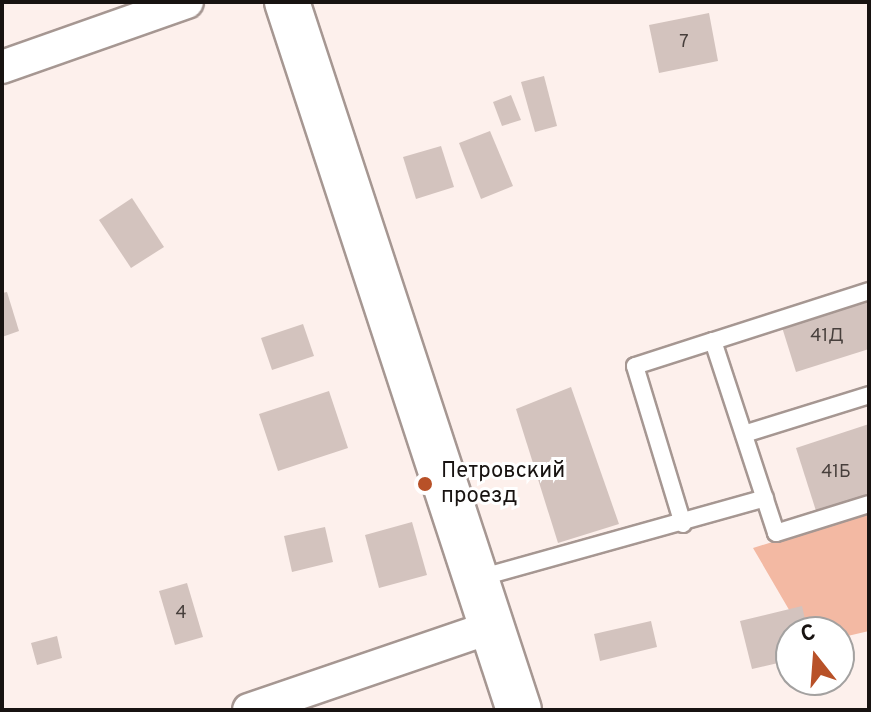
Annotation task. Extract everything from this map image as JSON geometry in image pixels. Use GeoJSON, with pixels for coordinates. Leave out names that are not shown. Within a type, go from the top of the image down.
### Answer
{"type":"FeatureCollection","features":[{"type":"Feature","properties":{"kind":"street"},"geometry":{"type":"LineString","coordinates":[[2,67],[187,2]]}},
{"type":"Feature","properties":{"kind":"street"},"geometry":{"type":"LineString","coordinates":[[287,2],[489,628],[519,710]]}},
{"type":"Feature","properties":{"kind":"street"},"geometry":{"type":"LineString","coordinates":[[249,710],[489,628]]}},
{"type":"Feature","properties":{"kind":"lane"},"geometry":{"type":"LineString","coordinates":[[683,524],[635,366],[869,291]]}},
{"type":"Feature","properties":{"kind":"lane"},"geometry":{"type":"LineString","coordinates":[[713,341],[776,533],[869,504]]}},
{"type":"Feature","properties":{"kind":"lane"},"geometry":{"type":"LineString","coordinates":[[744,434],[869,395]]}},
{"type":"Feature","properties":{"kind":"lane"},"geometry":{"type":"LineString","coordinates":[[474,579],[683,524],[765,498]]}},
{"type":"Feature","properties":{"kind":"shaded area"},"geometry":{"type":"Polygon","coordinates":[[[869,512],[869,631],[855,634],[855,616],[793,616],[753,548],[869,512]]]}},
{"type":"Feature","properties":{"kind":"building"},"geometry":{"type":"Polygon","coordinates":[[[709,13],[718,61],[659,73],[649,25],[709,13]]]}},
{"type":"Feature","properties":{"kind":"building"},"geometry":{"type":"Polygon","coordinates":[[[544,76],[557,126],[535,132],[521,82],[544,76]]]}},
{"type":"Feature","properties":{"kind":"building"},"geometry":{"type":"Polygon","coordinates":[[[511,95],[521,120],[502,126],[493,102],[511,95]]]}},
{"type":"Feature","properties":{"kind":"building"},"geometry":{"type":"Polygon","coordinates":[[[490,131],[513,186],[481,199],[459,143],[490,131]]]}},
{"type":"Feature","properties":{"kind":"building"},"geometry":{"type":"Polygon","coordinates":[[[441,146],[454,187],[416,199],[403,157],[441,146]]]}},
{"type":"Feature","properties":{"kind":"building"},"geometry":{"type":"Polygon","coordinates":[[[132,198],[164,247],[131,268],[99,220],[132,198]]]}},
{"type":"Feature","properties":{"kind":"building"},"geometry":{"type":"Polygon","coordinates":[[[7,292],[19,331],[2,337],[2,293],[7,292]]]}},
{"type":"Feature","properties":{"kind":"building"},"geometry":{"type":"Polygon","coordinates":[[[869,297],[869,349],[796,372],[781,324],[869,297]]]}},
{"type":"Feature","properties":{"kind":"building"},"geometry":{"type":"Polygon","coordinates":[[[303,324],[314,356],[272,370],[261,338],[303,324]]]}},
{"type":"Feature","properties":{"kind":"building"},"geometry":{"type":"Polygon","coordinates":[[[571,387],[619,524],[558,543],[516,409],[571,387]]]}},
{"type":"Feature","properties":{"kind":"building"},"geometry":{"type":"Polygon","coordinates":[[[329,391],[348,448],[278,471],[259,414],[329,391]]]}},
{"type":"Feature","properties":{"kind":"building"},"geometry":{"type":"Polygon","coordinates":[[[869,424],[869,498],[817,514],[796,448],[869,424]]]}},
{"type":"Feature","properties":{"kind":"building"},"geometry":{"type":"Polygon","coordinates":[[[412,522],[427,575],[379,588],[365,535],[412,522]]]}},
{"type":"Feature","properties":{"kind":"building"},"geometry":{"type":"Polygon","coordinates":[[[325,527],[333,562],[292,572],[284,536],[325,527]]]}},
{"type":"Feature","properties":{"kind":"building"},"geometry":{"type":"Polygon","coordinates":[[[187,583],[203,637],[175,645],[159,591],[187,583]]]}},
{"type":"Feature","properties":{"kind":"building"},"geometry":{"type":"Polygon","coordinates":[[[802,606],[804,616],[775,616],[775,664],[752,669],[740,621],[802,606]]]}},
{"type":"Feature","properties":{"kind":"building"},"geometry":{"type":"Polygon","coordinates":[[[651,621],[657,647],[600,661],[594,634],[651,621]]]}},
{"type":"Feature","properties":{"kind":"building"},"geometry":{"type":"Polygon","coordinates":[[[57,636],[62,658],[37,665],[31,643],[57,636]]]}},
{"type":"Feature","properties":{"kind":"place","name":"Петровский проезд"},"geometry":{"type":"Point","coordinates":[425,484]}}]}
